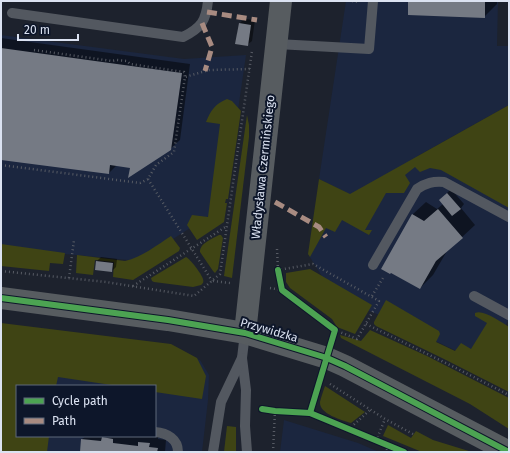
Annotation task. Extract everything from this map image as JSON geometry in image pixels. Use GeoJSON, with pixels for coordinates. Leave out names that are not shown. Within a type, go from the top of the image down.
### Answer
{"type":"FeatureCollection","features":[{"type":"Feature","properties":{"kind":"street","name":"Władysława Czermińskiego"},"geometry":{"type":"LineString","coordinates":[[245,333],[281,1]]}},
{"type":"Feature","properties":{"kind":"street","name":"Przywidzka"},"geometry":{"type":"LineString","coordinates":[[1,298],[168,320],[245,333],[327,358],[345,366],[509,452]]}},
{"type":"Feature","properties":{"kind":"lane"},"geometry":{"type":"LineString","coordinates":[[12,13],[183,37],[192,33],[202,24],[207,14],[208,1]]}},
{"type":"Feature","properties":{"kind":"lane"},"geometry":{"type":"LineString","coordinates":[[277,44],[369,50],[373,1]]}},
{"type":"Feature","properties":{"kind":"lane"},"geometry":{"type":"LineString","coordinates":[[373,264],[417,189],[424,184],[433,181],[444,182],[509,217]]}},
{"type":"Feature","properties":{"kind":"lane"},"geometry":{"type":"LineString","coordinates":[[474,296],[509,315]]}},
{"type":"Feature","properties":{"kind":"lane"},"geometry":{"type":"LineString","coordinates":[[245,333],[242,358],[246,390],[245,426],[247,452]]}},
{"type":"Feature","properties":{"kind":"lane"},"geometry":{"type":"LineString","coordinates":[[213,452],[221,402],[242,358]]}},
{"type":"Feature","properties":{"kind":"lane"},"geometry":{"type":"LineString","coordinates":[[156,432],[168,435],[173,439],[177,444],[178,452]]}},
{"type":"Feature","properties":{"kind":"path"},"geometry":{"type":"LineString","coordinates":[[1,271],[133,286],[194,296],[220,274],[253,45]]}},
{"type":"Feature","properties":{"kind":"path"},"geometry":{"type":"LineString","coordinates":[[1,165],[140,183],[148,179],[156,165],[174,152],[185,77],[184,72],[130,64],[127,61],[112,61],[34,50]]}},
{"type":"Feature","properties":{"kind":"path"},"geometry":{"type":"LineString","coordinates":[[185,77],[208,70],[250,69]]}},
{"type":"Feature","properties":{"kind":"path"},"geometry":{"type":"LineString","coordinates":[[148,179],[212,281]]}},
{"type":"Feature","properties":{"kind":"path"},"geometry":{"type":"LineString","coordinates":[[133,286],[227,226]]}},
{"type":"Feature","properties":{"kind":"path"},"geometry":{"type":"LineString","coordinates":[[68,278],[74,240]]}},
{"type":"Feature","properties":{"kind":"path"},"geometry":{"type":"LineString","coordinates":[[278,270],[313,264],[379,301],[357,339],[335,330]]}},
{"type":"Feature","properties":{"kind":"path"},"geometry":{"type":"LineString","coordinates":[[372,296],[383,277]]}},
{"type":"Feature","properties":{"kind":"path"},"geometry":{"type":"LineString","coordinates":[[366,324],[509,395]]}},
{"type":"Feature","properties":{"kind":"path"},"geometry":{"type":"LineString","coordinates":[[327,382],[370,410],[413,434]]}},
{"type":"Feature","properties":{"kind":"path"},"geometry":{"type":"LineString","coordinates":[[348,430],[370,410]]}},
{"type":"Feature","properties":{"kind":"path"},"geometry":{"type":"LineString","coordinates":[[273,452],[275,411]]}},
{"type":"Feature","properties":{"kind":"path"},"geometry":{"type":"LineString","coordinates":[[376,441],[385,419]]}},
{"type":"Feature","properties":{"kind":"path"},"geometry":{"type":"LineString","coordinates":[[387,445],[387,452]]}},
{"type":"Feature","properties":{"kind":"shaded area"},"geometry":{"type":"Polygon","coordinates":[[[346,1],[498,1],[497,46],[509,46],[509,105],[416,157],[509,202],[509,319],[484,364],[389,319],[335,297],[308,254],[349,194],[319,179],[346,1]]]}},
{"type":"Feature","properties":{"kind":"shaded area"},"geometry":{"type":"Polygon","coordinates":[[[1,35],[184,59],[246,55],[224,206],[139,261],[1,248],[1,35]]]}},
{"type":"Feature","properties":{"kind":"shaded area"},"geometry":{"type":"Polygon","coordinates":[[[1,327],[85,337],[200,360],[209,375],[208,400],[202,452],[1,452],[1,327]]]}},
{"type":"Feature","properties":{"kind":"shaded area"},"geometry":{"type":"Polygon","coordinates":[[[284,420],[358,443],[379,452],[280,452],[284,420]]]}},
{"type":"Feature","properties":{"kind":"green space"},"geometry":{"type":"Polygon","coordinates":[[[227,99],[232,101],[241,111],[228,199],[226,199],[225,203],[227,203],[224,222],[197,240],[187,225],[192,215],[208,217],[220,124],[206,122],[214,108],[219,103],[227,99]]]}},
{"type":"Feature","properties":{"kind":"green space"},"geometry":{"type":"Polygon","coordinates":[[[509,105],[509,208],[441,170],[430,168],[420,172],[415,167],[405,175],[410,183],[404,193],[386,193],[365,230],[372,230],[369,235],[342,220],[335,232],[326,228],[310,257],[308,254],[319,179],[350,194],[509,105]]]}},
{"type":"Feature","properties":{"kind":"green space"},"geometry":{"type":"Polygon","coordinates":[[[247,115],[249,137],[232,278],[224,276],[247,115]]]}},
{"type":"Feature","properties":{"kind":"green space"},"geometry":{"type":"Polygon","coordinates":[[[219,235],[223,238],[218,269],[215,273],[200,252],[204,244],[219,235]]]}},
{"type":"Feature","properties":{"kind":"green space"},"geometry":{"type":"Polygon","coordinates":[[[171,236],[180,248],[179,251],[133,280],[113,277],[114,262],[95,260],[93,275],[76,273],[77,255],[125,261],[143,254],[171,236]]]}},
{"type":"Feature","properties":{"kind":"green space"},"geometry":{"type":"Polygon","coordinates":[[[1,244],[65,253],[63,264],[50,263],[49,271],[1,266],[1,244]]]}},
{"type":"Feature","properties":{"kind":"green space"},"geometry":{"type":"Polygon","coordinates":[[[186,257],[193,263],[202,276],[203,283],[201,285],[193,287],[152,281],[151,278],[186,257]]]}},
{"type":"Feature","properties":{"kind":"green space"},"geometry":{"type":"Polygon","coordinates":[[[310,269],[372,305],[355,334],[337,327],[332,319],[290,288],[286,282],[286,273],[310,269]]]}},
{"type":"Feature","properties":{"kind":"green space"},"geometry":{"type":"Polygon","coordinates":[[[386,300],[439,331],[440,334],[436,342],[455,351],[461,343],[471,349],[487,323],[475,316],[475,313],[478,312],[487,314],[509,327],[509,392],[376,326],[374,322],[386,300]]]}},
{"type":"Feature","properties":{"kind":"green space"},"geometry":{"type":"Polygon","coordinates":[[[1,323],[171,344],[197,358],[206,376],[202,399],[156,392],[156,385],[111,385],[58,377],[56,385],[16,385],[16,437],[49,437],[47,452],[1,452],[1,323]]]}},
{"type":"Feature","properties":{"kind":"green space"},"geometry":{"type":"Polygon","coordinates":[[[370,330],[427,356],[509,398],[509,429],[470,404],[341,338],[340,335],[361,341],[370,330]]]}},
{"type":"Feature","properties":{"kind":"green space"},"geometry":{"type":"Polygon","coordinates":[[[325,386],[365,412],[351,423],[327,413],[323,410],[320,402],[325,386]]]}},
{"type":"Feature","properties":{"kind":"green space"},"geometry":{"type":"Polygon","coordinates":[[[388,425],[411,438],[416,431],[433,440],[472,452],[422,452],[383,436],[388,425]]]}},
{"type":"Feature","properties":{"kind":"green space"},"geometry":{"type":"Polygon","coordinates":[[[227,426],[236,427],[236,452],[224,452],[227,426]]]}},
{"type":"Feature","properties":{"kind":"building"},"geometry":{"type":"Polygon","coordinates":[[[408,1],[485,1],[485,18],[408,15],[408,1]]]}},
{"type":"Feature","properties":{"kind":"building"},"geometry":{"type":"Polygon","coordinates":[[[239,23],[251,25],[248,46],[235,44],[239,23]]]}},
{"type":"Feature","properties":{"kind":"building"},"geometry":{"type":"Polygon","coordinates":[[[1,48],[182,73],[171,150],[128,178],[130,168],[110,165],[109,174],[1,160],[1,48]]]}},
{"type":"Feature","properties":{"kind":"building"},"geometry":{"type":"Polygon","coordinates":[[[447,193],[461,209],[452,216],[439,200],[447,193]]]}},
{"type":"Feature","properties":{"kind":"building"},"geometry":{"type":"Polygon","coordinates":[[[438,209],[463,238],[436,261],[420,289],[381,269],[412,214],[424,221],[438,209]]]}},
{"type":"Feature","properties":{"kind":"building"},"geometry":{"type":"Polygon","coordinates":[[[96,261],[113,263],[112,272],[95,270],[96,261]]]}},
{"type":"Feature","properties":{"kind":"building"},"geometry":{"type":"Polygon","coordinates":[[[102,437],[113,439],[113,443],[138,446],[138,442],[150,443],[149,447],[158,448],[157,452],[80,452],[81,439],[101,441],[102,437]]]}},
{"type":"Feature","properties":{"kind":"marked path"},"geometry":{"type":"LineString","coordinates":[[207,12],[257,20]]}},
{"type":"Feature","properties":{"kind":"marked path"},"geometry":{"type":"LineString","coordinates":[[202,23],[212,47],[205,71]]}},
{"type":"Feature","properties":{"kind":"marked path"},"geometry":{"type":"LineString","coordinates":[[275,202],[319,227],[326,237]]}},
{"type":"Feature","properties":{"kind":"cycle path"},"geometry":{"type":"LineString","coordinates":[[278,270],[282,290],[335,330],[310,413]]}},
{"type":"Feature","properties":{"kind":"cycle path"},"geometry":{"type":"LineString","coordinates":[[1,298],[168,320],[245,333],[327,358],[345,366],[509,452]]}},
{"type":"Feature","properties":{"kind":"cycle path"},"geometry":{"type":"LineString","coordinates":[[262,409],[310,413],[404,452]]}}]}
